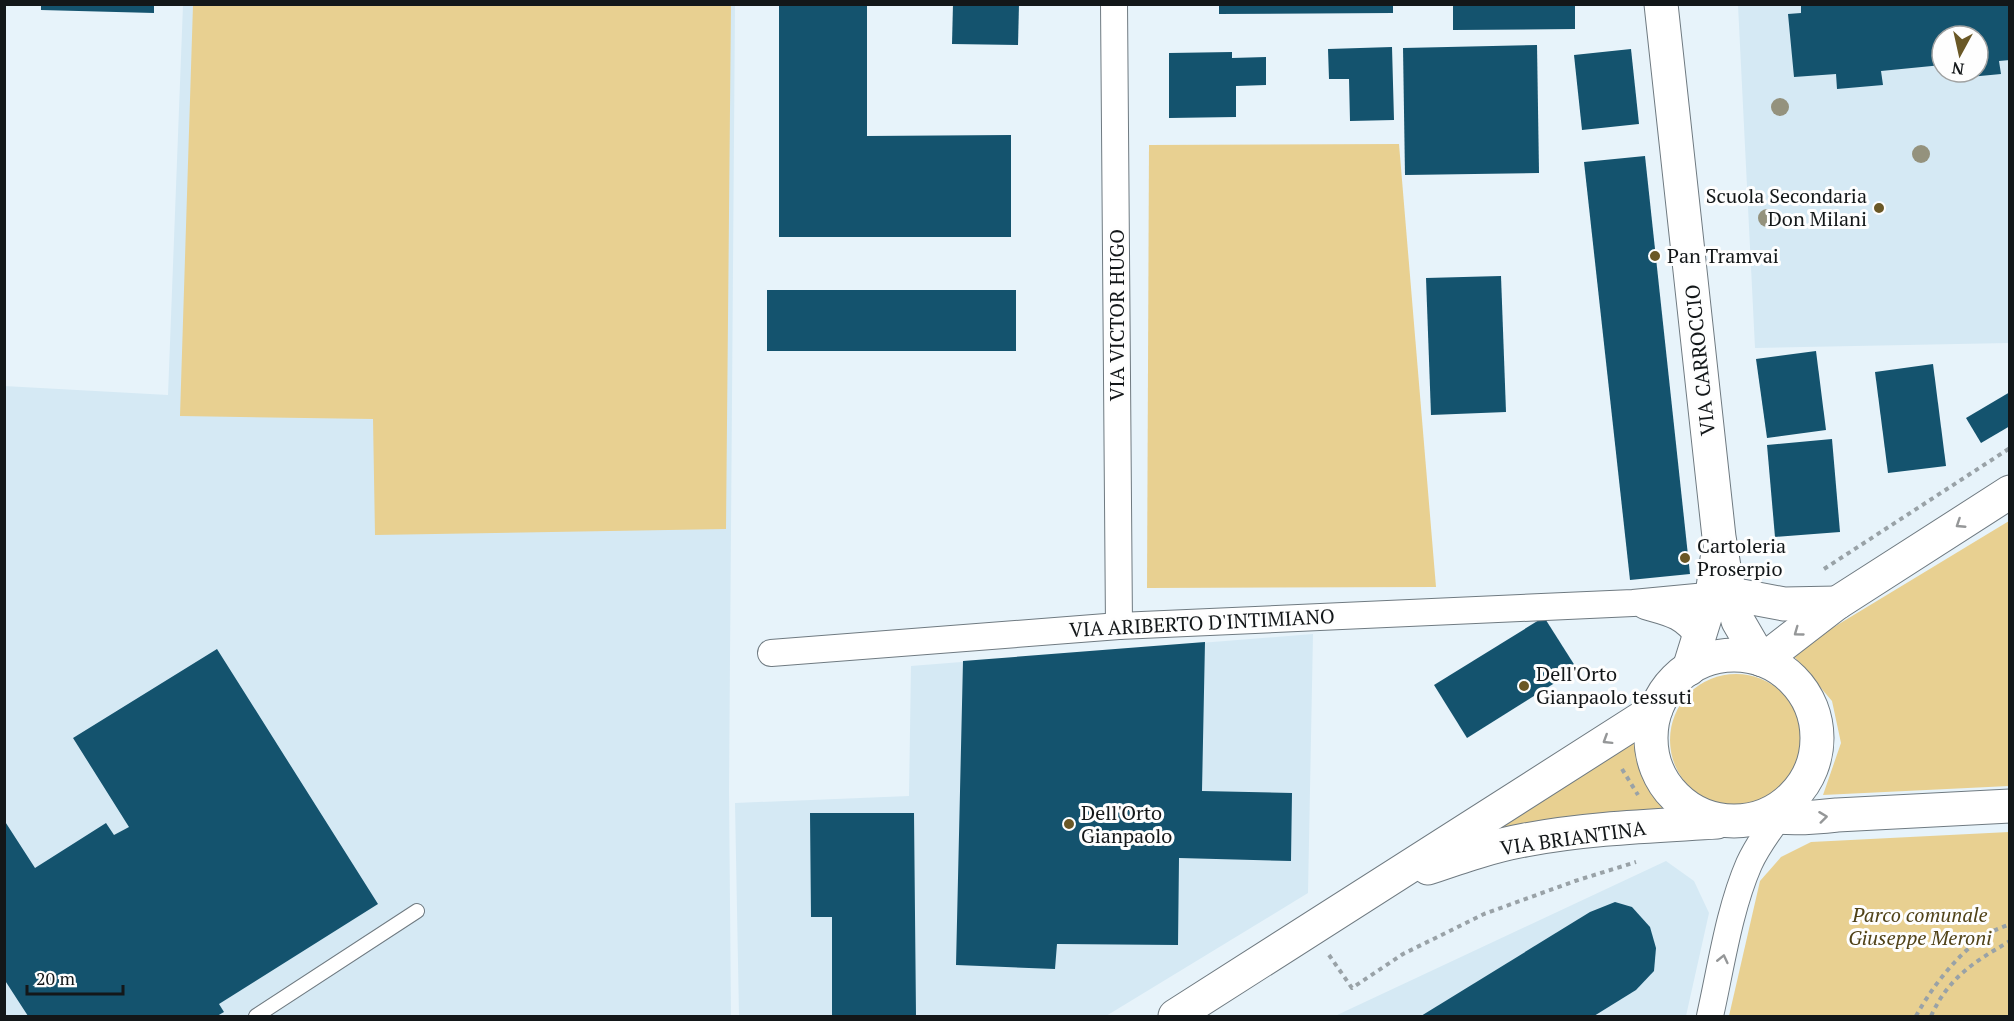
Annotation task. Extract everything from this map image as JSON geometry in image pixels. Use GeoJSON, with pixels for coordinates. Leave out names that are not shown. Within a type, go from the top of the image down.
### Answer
{"type":"FeatureCollection","features":[{"type":"Feature","properties":{"kind":"main road","name":"VIA CARROCCIO"},"geometry":{"type":"LineString","coordinates":[[1661,4],[1719,537],[1725,573],[1722,595],[1761,660]]}},
{"type":"Feature","properties":{"kind":"main road"},"geometry":{"type":"LineString","coordinates":[[1761,660],[1837,603],[2010,492]]}},
{"type":"Feature","properties":{"kind":"main road"},"geometry":{"type":"LineString","coordinates":[[1689,669],[1698,637],[1722,595],[1784,604],[1837,603]]}},
{"type":"Feature","properties":{"kind":"main road"},"geometry":{"type":"LineString","coordinates":[[1734,655],[1761,660],[1782,670],[1802,689],[1815,717],[1818,743],[1815,761],[1808,778],[1779,811],[1755,819],[1727,821],[1709,818],[1684,804],[1663,780],[1652,751],[1651,735],[1656,709],[1667,690],[1689,669],[1705,661],[1734,655]]}},
{"type":"Feature","properties":{"kind":"main road","name":"VIA BRIANTINA"},"geometry":{"type":"LineString","coordinates":[[1175,1017],[1656,709]]}},
{"type":"Feature","properties":{"kind":"main road"},"geometry":{"type":"LineString","coordinates":[[1779,811],[1811,818],[2010,806]]}},
{"type":"Feature","properties":{"kind":"main road","name":"VIA BRIANTINA"},"geometry":{"type":"LineString","coordinates":[[1387,882],[1467,855],[1524,840],[1580,832],[1727,821]]}},
{"type":"Feature","properties":{"kind":"street","name":"VIA VICTOR HUGO"},"geometry":{"type":"LineString","coordinates":[[1114,4],[1119,626]]}},
{"type":"Feature","properties":{"kind":"street","name":"VIA ARIBERTO D'INTIMIANO"},"geometry":{"type":"LineString","coordinates":[[771,653],[1119,626],[1633,603],[1722,595]]}},
{"type":"Feature","properties":{"kind":"street","name":"VIA ARIBERTO D'INTIMIANO"},"geometry":{"type":"LineString","coordinates":[[1633,603],[1673,613],[1691,627],[1698,637]]}},
{"type":"Feature","properties":{"kind":"street"},"geometry":{"type":"LineString","coordinates":[[1710,1017],[1737,898],[1749,864],[1779,811]]}},
{"type":"Feature","properties":{"kind":"lane"},"geometry":{"type":"LineString","coordinates":[[256,1017],[417,911]]}},
{"type":"Feature","properties":{"kind":"path"},"geometry":{"type":"LineString","coordinates":[[1916,1017],[1927,996],[1955,963],[1984,936],[2010,924]]}},
{"type":"Feature","properties":{"kind":"path"},"geometry":{"type":"LineString","coordinates":[[1931,1017],[1952,981],[1978,959],[2010,941]]}},
{"type":"Feature","properties":{"kind":"shaded area"},"geometry":{"type":"Polygon","coordinates":[[[183,5],[735,5],[729,791],[731,1016],[5,1016],[4,386],[168,395],[183,5]]]}},
{"type":"Feature","properties":{"kind":"shaded area","name":"Scuola Secondaria Don Milani"},"geometry":{"type":"Polygon","coordinates":[[[1738,5],[2009,5],[2009,343],[1755,348],[1738,5]]]}},
{"type":"Feature","properties":{"kind":"shaded area"},"geometry":{"type":"Polygon","coordinates":[[[1313,634],[1308,893],[1106,1016],[739,1016],[735,803],[909,796],[911,666],[1313,634]]]}},
{"type":"Feature","properties":{"kind":"shaded area"},"geometry":{"type":"Polygon","coordinates":[[[1666,861],[1694,881],[1709,913],[1686,1016],[1335,1016],[1666,861]]]}},
{"type":"Feature","properties":{"kind":"green space"},"geometry":{"type":"Polygon","coordinates":[[[193,5],[731,5],[726,529],[375,535],[373,419],[180,416],[193,5]]]}},
{"type":"Feature","properties":{"kind":"green space"},"geometry":{"type":"Polygon","coordinates":[[[1399,144],[1436,587],[1147,588],[1149,145],[1399,144]]]}},
{"type":"Feature","properties":{"kind":"green space"},"geometry":{"type":"Polygon","coordinates":[[[2009,521],[2009,786],[1823,795],[1841,743],[1832,701],[1791,653],[2009,521]]]}},
{"type":"Feature","properties":{"kind":"green space"},"geometry":{"type":"Polygon","coordinates":[[[1736,674],[1761,679],[1783,693],[1797,715],[1802,740],[1797,765],[1783,787],[1761,801],[1736,806],[1711,801],[1689,787],[1675,765],[1670,740],[1675,715],[1689,693],[1711,679],[1736,674]]]}},
{"type":"Feature","properties":{"kind":"green space"},"geometry":{"type":"Polygon","coordinates":[[[1636,733],[1637,753],[1656,800],[1674,817],[1456,852],[1636,733]]]}},
{"type":"Feature","properties":{"kind":"green space","name":"Parco comunale Giuseppe Meroni"},"geometry":{"type":"Polygon","coordinates":[[[2009,832],[2009,1016],[1729,1016],[1760,881],[1781,857],[1811,842],[2009,832]]]}},
{"type":"Feature","properties":{"kind":"building"},"geometry":{"type":"Polygon","coordinates":[[[41,4],[154,4],[154,13],[41,10],[41,4]]]}},
{"type":"Feature","properties":{"kind":"building"},"geometry":{"type":"Polygon","coordinates":[[[779,4],[867,4],[867,136],[1011,135],[1011,237],[779,237],[779,4]]]}},
{"type":"Feature","properties":{"kind":"building"},"geometry":{"type":"Polygon","coordinates":[[[953,4],[1019,4],[1018,45],[952,44],[953,4]]]}},
{"type":"Feature","properties":{"kind":"building"},"geometry":{"type":"Polygon","coordinates":[[[1219,4],[1393,4],[1393,13],[1219,14],[1219,4]]]}},
{"type":"Feature","properties":{"kind":"building"},"geometry":{"type":"Polygon","coordinates":[[[1453,4],[1575,4],[1575,29],[1453,30],[1453,4]]]}},
{"type":"Feature","properties":{"kind":"building"},"geometry":{"type":"Polygon","coordinates":[[[1801,4],[2010,4],[2010,60],[1999,61],[2001,74],[1990,75],[1990,24],[1930,24],[1930,66],[1881,71],[1883,85],[1837,89],[1836,74],[1794,77],[1788,14],[1801,13],[1801,4]]]}},
{"type":"Feature","properties":{"kind":"building"},"geometry":{"type":"Polygon","coordinates":[[[1537,45],[1539,173],[1405,175],[1403,48],[1537,45]]]}},
{"type":"Feature","properties":{"kind":"building"},"geometry":{"type":"Polygon","coordinates":[[[1392,47],[1394,120],[1350,121],[1349,79],[1329,79],[1328,49],[1392,47]]]}},
{"type":"Feature","properties":{"kind":"building"},"geometry":{"type":"Polygon","coordinates":[[[1631,49],[1639,124],[1582,130],[1574,55],[1631,49]]]}},
{"type":"Feature","properties":{"kind":"building"},"geometry":{"type":"Polygon","coordinates":[[[1232,52],[1232,58],[1266,57],[1266,85],[1236,86],[1236,117],[1169,118],[1169,53],[1232,52]]]}},
{"type":"Feature","properties":{"kind":"building"},"geometry":{"type":"Polygon","coordinates":[[[1645,156],[1690,574],[1630,580],[1584,162],[1645,156]]]}},
{"type":"Feature","properties":{"kind":"building"},"geometry":{"type":"Polygon","coordinates":[[[1501,276],[1506,412],[1431,415],[1426,278],[1501,276]]]}},
{"type":"Feature","properties":{"kind":"building"},"geometry":{"type":"Polygon","coordinates":[[[767,290],[1016,290],[1016,351],[767,351],[767,290]]]}},
{"type":"Feature","properties":{"kind":"building"},"geometry":{"type":"Polygon","coordinates":[[[1816,351],[1826,430],[1767,438],[1756,359],[1816,351]]]}},
{"type":"Feature","properties":{"kind":"building"},"geometry":{"type":"Polygon","coordinates":[[[1933,364],[1946,466],[1888,473],[1875,372],[1933,364]]]}},
{"type":"Feature","properties":{"kind":"building"},"geometry":{"type":"Polygon","coordinates":[[[2010,392],[2010,426],[1981,443],[1966,418],[2010,392]]]}},
{"type":"Feature","properties":{"kind":"building"},"geometry":{"type":"Polygon","coordinates":[[[1832,439],[1840,532],[1775,537],[1767,445],[1832,439]]]}},
{"type":"Feature","properties":{"kind":"building"},"geometry":{"type":"Polygon","coordinates":[[[1544,617],[1577,669],[1467,738],[1434,685],[1544,617]]]}},
{"type":"Feature","properties":{"kind":"building","name":"Dell'Orto Gianpaolo"},"geometry":{"type":"Polygon","coordinates":[[[1205,642],[1202,791],[1292,793],[1291,861],[1179,858],[1178,945],[1057,944],[1055,969],[956,965],[963,661],[1205,642]]]}},
{"type":"Feature","properties":{"kind":"building"},"geometry":{"type":"Polygon","coordinates":[[[217,649],[378,904],[219,1004],[224,1012],[217,1016],[28,1016],[4,979],[4,820],[35,868],[106,823],[114,835],[129,827],[73,738],[217,649]]]}},
{"type":"Feature","properties":{"kind":"building"},"geometry":{"type":"Polygon","coordinates":[[[810,813],[914,813],[916,1016],[832,1016],[832,917],[811,917],[810,813]]]}},
{"type":"Feature","properties":{"kind":"building"},"geometry":{"type":"Polygon","coordinates":[[[1615,902],[1632,907],[1650,927],[1656,948],[1654,971],[1636,990],[1594,1016],[1421,1016],[1590,912],[1615,902]]]}},
{"type":"Feature","properties":{"kind":"place","name":"Scuola Secondaria Don Milani"},"geometry":{"type":"Point","coordinates":[1879,208]}},
{"type":"Feature","properties":{"kind":"place","name":"Pan Tramvai"},"geometry":{"type":"Point","coordinates":[1655,256]}},
{"type":"Feature","properties":{"kind":"place","name":"Cartoleria Proserpio"},"geometry":{"type":"Point","coordinates":[1685,558]}},
{"type":"Feature","properties":{"kind":"place","name":"Dell'Orto Gianpaolo tessuti"},"geometry":{"type":"Point","coordinates":[1524,686]}},
{"type":"Feature","properties":{"kind":"place","name":"Dell'Orto Gianpaolo"},"geometry":{"type":"Point","coordinates":[1069,824]}}]}
